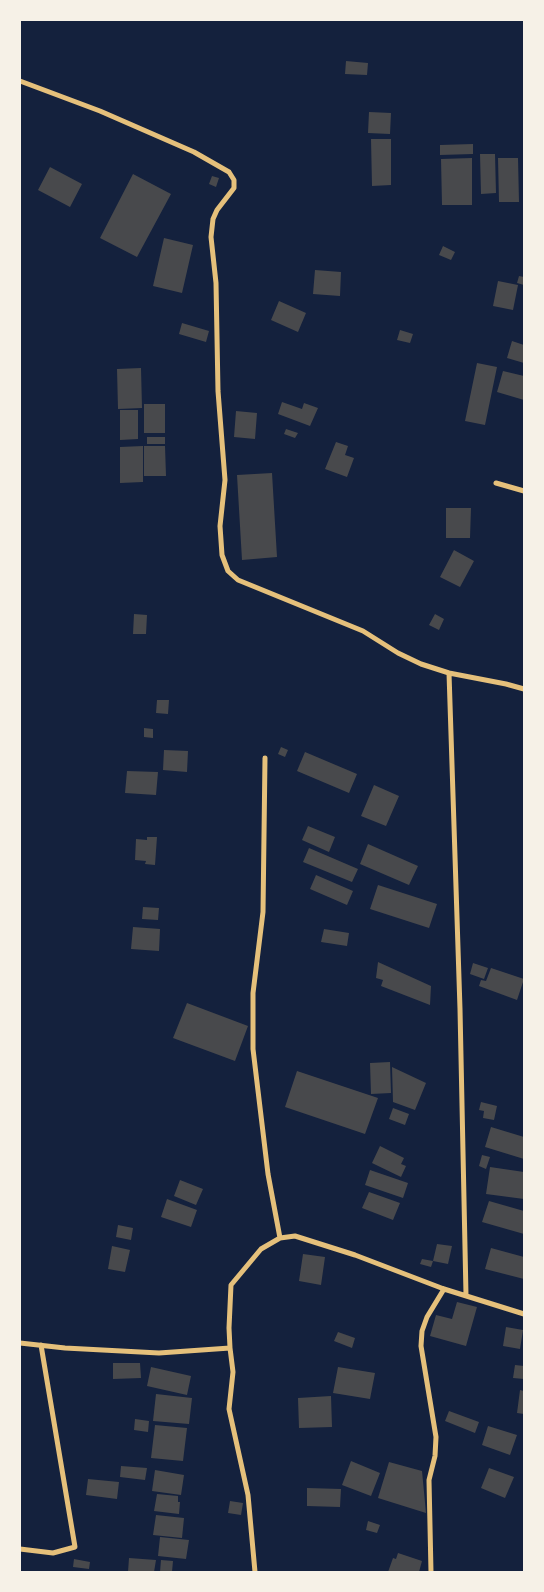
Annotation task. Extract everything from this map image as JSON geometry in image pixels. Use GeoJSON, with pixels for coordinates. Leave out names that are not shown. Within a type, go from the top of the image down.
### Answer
{"type":"FeatureCollection","features":[{"type":"Feature","properties":{"kind":"street"},"geometry":{"type":"LineString","coordinates":[[20,81],[100,111],[194,152],[229,172],[234,180],[234,188],[215,214],[211,237],[216,282],[218,390],[224,480],[220,535],[222,554],[228,571],[238,580],[363,631],[398,653],[422,664],[449,673],[524,688]]}},
{"type":"Feature","properties":{"kind":"street"},"geometry":{"type":"LineString","coordinates":[[496,483],[524,491]]}},
{"type":"Feature","properties":{"kind":"street"},"geometry":{"type":"LineString","coordinates":[[449,673],[460,1009],[466,1295]]}},
{"type":"Feature","properties":{"kind":"street"},"geometry":{"type":"LineString","coordinates":[[265,758],[263,912],[253,993],[253,1049],[268,1174],[280,1238]]}},
{"type":"Feature","properties":{"kind":"street"},"geometry":{"type":"LineString","coordinates":[[255,1572],[248,1495],[229,1409],[233,1372],[230,1348],[231,1285],[261,1249],[280,1238],[295,1236],[355,1255],[444,1289],[524,1314]]}},
{"type":"Feature","properties":{"kind":"street"},"geometry":{"type":"LineString","coordinates":[[431,1572],[429,1480],[435,1456],[436,1437],[421,1346],[422,1331],[427,1317],[444,1289]]}},
{"type":"Feature","properties":{"kind":"street"},"geometry":{"type":"LineString","coordinates":[[20,1343],[65,1348],[160,1352],[230,1348]]}},
{"type":"Feature","properties":{"kind":"street"},"geometry":{"type":"LineString","coordinates":[[20,1549],[53,1553],[75,1547],[41,1345]]}},
{"type":"Feature","properties":{"kind":"building"},"geometry":{"type":"Polygon","coordinates":[[[346,61],[368,63],[367,75],[345,74],[346,61]]]}},
{"type":"Feature","properties":{"kind":"building"},"geometry":{"type":"Polygon","coordinates":[[[369,112],[391,113],[390,134],[368,133],[369,112]]]}},
{"type":"Feature","properties":{"kind":"building"},"geometry":{"type":"Polygon","coordinates":[[[371,139],[391,139],[391,185],[372,186],[371,139]]]}},
{"type":"Feature","properties":{"kind":"building"},"geometry":{"type":"Polygon","coordinates":[[[473,144],[473,154],[440,155],[440,145],[473,144]]]}},
{"type":"Feature","properties":{"kind":"building"},"geometry":{"type":"Polygon","coordinates":[[[480,154],[495,154],[496,193],[481,194],[480,154]]]}},
{"type":"Feature","properties":{"kind":"building"},"geometry":{"type":"Polygon","coordinates":[[[472,158],[472,205],[442,205],[441,159],[472,158]]]}},
{"type":"Feature","properties":{"kind":"building"},"geometry":{"type":"Polygon","coordinates":[[[498,158],[518,158],[519,202],[499,202],[498,158]]]}},
{"type":"Feature","properties":{"kind":"building"},"geometry":{"type":"Polygon","coordinates":[[[50,167],[82,184],[70,207],[38,190],[50,167]]]}},
{"type":"Feature","properties":{"kind":"building"},"geometry":{"type":"Polygon","coordinates":[[[133,174],[171,194],[137,257],[100,238],[133,174]]]}},
{"type":"Feature","properties":{"kind":"building"},"geometry":{"type":"Polygon","coordinates":[[[212,176],[219,178],[216,187],[209,184],[212,176]]]}},
{"type":"Feature","properties":{"kind":"building"},"geometry":{"type":"Polygon","coordinates":[[[164,238],[193,245],[182,293],[153,286],[164,238]]]}},
{"type":"Feature","properties":{"kind":"building"},"geometry":{"type":"Polygon","coordinates":[[[443,246],[455,252],[451,260],[439,255],[443,246]]]}},
{"type":"Feature","properties":{"kind":"building"},"geometry":{"type":"Polygon","coordinates":[[[315,270],[341,272],[340,296],[313,294],[315,270]]]}},
{"type":"Feature","properties":{"kind":"building"},"geometry":{"type":"Polygon","coordinates":[[[519,276],[524,277],[524,285],[517,283],[519,276]]]}},
{"type":"Feature","properties":{"kind":"building"},"geometry":{"type":"Polygon","coordinates":[[[498,281],[518,285],[513,310],[493,306],[498,281]]]}},
{"type":"Feature","properties":{"kind":"building"},"geometry":{"type":"Polygon","coordinates":[[[279,301],[306,313],[298,332],[271,320],[279,301]]]}},
{"type":"Feature","properties":{"kind":"building"},"geometry":{"type":"Polygon","coordinates":[[[182,323],[209,331],[206,342],[179,334],[182,323]]]}},
{"type":"Feature","properties":{"kind":"building"},"geometry":{"type":"Polygon","coordinates":[[[400,330],[413,334],[410,343],[397,340],[400,330]]]}},
{"type":"Feature","properties":{"kind":"building"},"geometry":{"type":"Polygon","coordinates":[[[512,341],[524,345],[524,363],[507,358],[512,341]]]}},
{"type":"Feature","properties":{"kind":"building"},"geometry":{"type":"Polygon","coordinates":[[[477,363],[497,367],[485,425],[465,421],[477,363]]]}},
{"type":"Feature","properties":{"kind":"building"},"geometry":{"type":"Polygon","coordinates":[[[141,368],[142,408],[118,409],[117,369],[141,368]]]}},
{"type":"Feature","properties":{"kind":"building"},"geometry":{"type":"Polygon","coordinates":[[[503,371],[524,376],[524,400],[497,392],[503,371]]]}},
{"type":"Feature","properties":{"kind":"building"},"geometry":{"type":"Polygon","coordinates":[[[282,402],[302,409],[304,403],[318,408],[310,426],[278,414],[282,402]]]}},
{"type":"Feature","properties":{"kind":"building"},"geometry":{"type":"Polygon","coordinates":[[[144,404],[165,404],[165,433],[144,433],[144,404]]]}},
{"type":"Feature","properties":{"kind":"building"},"geometry":{"type":"Polygon","coordinates":[[[120,410],[138,410],[138,439],[120,440],[120,410]]]}},
{"type":"Feature","properties":{"kind":"building"},"geometry":{"type":"Polygon","coordinates":[[[236,411],[257,413],[255,439],[234,437],[236,411]]]}},
{"type":"Feature","properties":{"kind":"building"},"geometry":{"type":"Polygon","coordinates":[[[286,429],[298,433],[295,438],[284,434],[286,429]]]}},
{"type":"Feature","properties":{"kind":"building"},"geometry":{"type":"Polygon","coordinates":[[[147,437],[165,437],[165,444],[147,444],[147,437]]]}},
{"type":"Feature","properties":{"kind":"building"},"geometry":{"type":"Polygon","coordinates":[[[336,442],[348,446],[345,455],[354,458],[347,477],[325,469],[336,442]]]}},
{"type":"Feature","properties":{"kind":"building"},"geometry":{"type":"Polygon","coordinates":[[[143,446],[143,482],[120,483],[120,447],[143,446]]]}},
{"type":"Feature","properties":{"kind":"building"},"geometry":{"type":"Polygon","coordinates":[[[144,446],[165,446],[166,476],[144,476],[144,446]]]}},
{"type":"Feature","properties":{"kind":"building"},"geometry":{"type":"Polygon","coordinates":[[[272,473],[277,557],[242,560],[237,475],[272,473]]]}},
{"type":"Feature","properties":{"kind":"building"},"geometry":{"type":"Polygon","coordinates":[[[446,508],[471,508],[470,538],[446,538],[446,508]]]}},
{"type":"Feature","properties":{"kind":"building"},"geometry":{"type":"Polygon","coordinates":[[[454,550],[474,561],[460,587],[440,577],[454,550]]]}},
{"type":"Feature","properties":{"kind":"building"},"geometry":{"type":"Polygon","coordinates":[[[134,614],[147,615],[146,634],[133,634],[134,614]]]}},
{"type":"Feature","properties":{"kind":"building"},"geometry":{"type":"Polygon","coordinates":[[[435,614],[444,619],[439,630],[429,625],[435,614]]]}},
{"type":"Feature","properties":{"kind":"building"},"geometry":{"type":"Polygon","coordinates":[[[157,700],[169,700],[168,714],[156,713],[157,700]]]}},
{"type":"Feature","properties":{"kind":"building"},"geometry":{"type":"Polygon","coordinates":[[[144,728],[153,729],[153,738],[144,737],[144,728]]]}},
{"type":"Feature","properties":{"kind":"building"},"geometry":{"type":"Polygon","coordinates":[[[281,747],[288,750],[285,757],[278,754],[281,747]]]}},
{"type":"Feature","properties":{"kind":"building"},"geometry":{"type":"Polygon","coordinates":[[[164,750],[188,751],[187,772],[163,770],[164,750]]]}},
{"type":"Feature","properties":{"kind":"building"},"geometry":{"type":"Polygon","coordinates":[[[305,752],[357,774],[349,793],[297,771],[305,752]]]}},
{"type":"Feature","properties":{"kind":"building"},"geometry":{"type":"Polygon","coordinates":[[[127,771],[158,772],[156,795],[125,793],[127,771]]]}},
{"type":"Feature","properties":{"kind":"building"},"geometry":{"type":"Polygon","coordinates":[[[374,785],[399,796],[386,826],[361,816],[374,785]]]}},
{"type":"Feature","properties":{"kind":"building"},"geometry":{"type":"Polygon","coordinates":[[[308,826],[335,837],[329,852],[302,840],[308,826]]]}},
{"type":"Feature","properties":{"kind":"building"},"geometry":{"type":"Polygon","coordinates":[[[147,837],[157,837],[155,865],[145,864],[146,861],[135,860],[136,839],[147,840],[147,837]]]}},
{"type":"Feature","properties":{"kind":"building"},"geometry":{"type":"Polygon","coordinates":[[[368,844],[418,866],[409,885],[360,864],[368,844]]]}},
{"type":"Feature","properties":{"kind":"building"},"geometry":{"type":"Polygon","coordinates":[[[309,848],[358,869],[352,882],[303,862],[309,848]]]}},
{"type":"Feature","properties":{"kind":"building"},"geometry":{"type":"Polygon","coordinates":[[[316,875],[353,891],[347,905],[310,889],[316,875]]]}},
{"type":"Feature","properties":{"kind":"building"},"geometry":{"type":"Polygon","coordinates":[[[378,885],[437,904],[429,928],[370,909],[378,885]]]}},
{"type":"Feature","properties":{"kind":"building"},"geometry":{"type":"Polygon","coordinates":[[[143,907],[159,908],[158,920],[142,919],[143,907]]]}},
{"type":"Feature","properties":{"kind":"building"},"geometry":{"type":"Polygon","coordinates":[[[133,927],[160,929],[159,951],[131,949],[133,927]]]}},
{"type":"Feature","properties":{"kind":"building"},"geometry":{"type":"Polygon","coordinates":[[[324,929],[349,933],[347,946],[321,942],[324,929]]]}},
{"type":"Feature","properties":{"kind":"building"},"geometry":{"type":"Polygon","coordinates":[[[378,962],[431,986],[430,1005],[381,986],[383,980],[376,978],[378,962]]]}},
{"type":"Feature","properties":{"kind":"building"},"geometry":{"type":"Polygon","coordinates":[[[473,963],[488,968],[484,979],[470,974],[473,963]]]}},
{"type":"Feature","properties":{"kind":"building"},"geometry":{"type":"Polygon","coordinates":[[[491,968],[524,979],[517,1000],[479,986],[481,980],[486,981],[491,968]]]}},
{"type":"Feature","properties":{"kind":"building"},"geometry":{"type":"Polygon","coordinates":[[[187,1003],[248,1026],[235,1061],[173,1038],[187,1003]]]}},
{"type":"Feature","properties":{"kind":"building"},"geometry":{"type":"Polygon","coordinates":[[[390,1062],[391,1093],[371,1094],[370,1063],[390,1062]]]}},
{"type":"Feature","properties":{"kind":"building"},"geometry":{"type":"Polygon","coordinates":[[[392,1067],[426,1083],[415,1110],[393,1102],[392,1067]]]}},
{"type":"Feature","properties":{"kind":"building"},"geometry":{"type":"Polygon","coordinates":[[[297,1071],[378,1098],[365,1134],[285,1107],[297,1071]]]}},
{"type":"Feature","properties":{"kind":"building"},"geometry":{"type":"Polygon","coordinates":[[[481,1102],[497,1106],[494,1120],[483,1118],[484,1111],[479,1110],[481,1102]]]}},
{"type":"Feature","properties":{"kind":"building"},"geometry":{"type":"Polygon","coordinates":[[[393,1108],[409,1114],[405,1125],[389,1119],[393,1108]]]}},
{"type":"Feature","properties":{"kind":"building"},"geometry":{"type":"Polygon","coordinates":[[[491,1127],[524,1137],[524,1159],[485,1147],[491,1127]]]}},
{"type":"Feature","properties":{"kind":"building"},"geometry":{"type":"Polygon","coordinates":[[[380,1146],[404,1158],[401,1164],[406,1166],[401,1177],[372,1163],[380,1146]]]}},
{"type":"Feature","properties":{"kind":"building"},"geometry":{"type":"Polygon","coordinates":[[[482,1155],[490,1157],[486,1169],[479,1166],[482,1155]]]}},
{"type":"Feature","properties":{"kind":"building"},"geometry":{"type":"Polygon","coordinates":[[[490,1167],[524,1172],[524,1199],[486,1194],[490,1167]]]}},
{"type":"Feature","properties":{"kind":"building"},"geometry":{"type":"Polygon","coordinates":[[[370,1170],[408,1183],[403,1198],[365,1185],[370,1170]]]}},
{"type":"Feature","properties":{"kind":"building"},"geometry":{"type":"Polygon","coordinates":[[[180,1180],[203,1189],[196,1205],[174,1196],[180,1180]]]}},
{"type":"Feature","properties":{"kind":"building"},"geometry":{"type":"Polygon","coordinates":[[[369,1192],[400,1203],[393,1220],[362,1208],[369,1192]]]}},
{"type":"Feature","properties":{"kind":"building"},"geometry":{"type":"Polygon","coordinates":[[[167,1199],[197,1210],[191,1227],[161,1217],[167,1199]]]}},
{"type":"Feature","properties":{"kind":"building"},"geometry":{"type":"Polygon","coordinates":[[[489,1201],[524,1211],[524,1234],[482,1222],[489,1201]]]}},
{"type":"Feature","properties":{"kind":"building"},"geometry":{"type":"Polygon","coordinates":[[[118,1225],[133,1228],[131,1240],[116,1237],[118,1225]]]}},
{"type":"Feature","properties":{"kind":"building"},"geometry":{"type":"Polygon","coordinates":[[[437,1244],[452,1246],[448,1264],[433,1261],[437,1244]]]}},
{"type":"Feature","properties":{"kind":"building"},"geometry":{"type":"Polygon","coordinates":[[[112,1246],[130,1250],[125,1272],[108,1269],[112,1246]]]}},
{"type":"Feature","properties":{"kind":"building"},"geometry":{"type":"Polygon","coordinates":[[[491,1248],[524,1257],[524,1279],[485,1269],[491,1248]]]}},
{"type":"Feature","properties":{"kind":"building"},"geometry":{"type":"Polygon","coordinates":[[[303,1254],[325,1257],[321,1285],[299,1281],[303,1254]]]}},
{"type":"Feature","properties":{"kind":"building"},"geometry":{"type":"Polygon","coordinates":[[[422,1259],[433,1261],[431,1267],[420,1264],[422,1259]]]}},
{"type":"Feature","properties":{"kind":"building"},"geometry":{"type":"Polygon","coordinates":[[[457,1302],[477,1307],[466,1346],[430,1336],[436,1315],[452,1319],[457,1302]]]}},
{"type":"Feature","properties":{"kind":"building"},"geometry":{"type":"Polygon","coordinates":[[[506,1327],[523,1330],[520,1349],[503,1346],[506,1327]]]}},
{"type":"Feature","properties":{"kind":"building"},"geometry":{"type":"Polygon","coordinates":[[[338,1332],[355,1338],[352,1348],[334,1341],[338,1332]]]}},
{"type":"Feature","properties":{"kind":"building"},"geometry":{"type":"Polygon","coordinates":[[[113,1363],[140,1363],[141,1378],[113,1379],[113,1363]]]}},
{"type":"Feature","properties":{"kind":"building"},"geometry":{"type":"Polygon","coordinates":[[[515,1365],[524,1366],[524,1379],[513,1378],[515,1365]]]}},
{"type":"Feature","properties":{"kind":"building"},"geometry":{"type":"Polygon","coordinates":[[[151,1367],[191,1376],[187,1395],[147,1386],[151,1367]]]}},
{"type":"Feature","properties":{"kind":"building"},"geometry":{"type":"Polygon","coordinates":[[[338,1367],[375,1373],[370,1399],[333,1393],[338,1367]]]}},
{"type":"Feature","properties":{"kind":"building"},"geometry":{"type":"Polygon","coordinates":[[[520,1390],[524,1391],[524,1414],[517,1413],[520,1390]]]}},
{"type":"Feature","properties":{"kind":"building"},"geometry":{"type":"Polygon","coordinates":[[[156,1394],[192,1398],[189,1424],[153,1421],[156,1394]]]}},
{"type":"Feature","properties":{"kind":"building"},"geometry":{"type":"Polygon","coordinates":[[[331,1396],[332,1427],[299,1428],[298,1398],[331,1396]]]}},
{"type":"Feature","properties":{"kind":"building"},"geometry":{"type":"Polygon","coordinates":[[[449,1411],[479,1422],[475,1433],[445,1421],[449,1411]]]}},
{"type":"Feature","properties":{"kind":"building"},"geometry":{"type":"Polygon","coordinates":[[[135,1419],[149,1421],[148,1432],[134,1430],[135,1419]]]}},
{"type":"Feature","properties":{"kind":"building"},"geometry":{"type":"Polygon","coordinates":[[[155,1425],[187,1428],[183,1461],[151,1458],[155,1425]]]}},
{"type":"Feature","properties":{"kind":"building"},"geometry":{"type":"Polygon","coordinates":[[[488,1426],[517,1435],[510,1455],[482,1445],[488,1426]]]}},
{"type":"Feature","properties":{"kind":"building"},"geometry":{"type":"Polygon","coordinates":[[[351,1461],[380,1473],[371,1496],[342,1485],[351,1461]]]}},
{"type":"Feature","properties":{"kind":"building"},"geometry":{"type":"Polygon","coordinates":[[[389,1462],[422,1471],[426,1513],[378,1498],[389,1462]]]}},
{"type":"Feature","properties":{"kind":"building"},"geometry":{"type":"Polygon","coordinates":[[[121,1466],[147,1468],[145,1480],[120,1477],[121,1466]]]}},
{"type":"Feature","properties":{"kind":"building"},"geometry":{"type":"Polygon","coordinates":[[[489,1468],[514,1477],[505,1498],[481,1488],[489,1468]]]}},
{"type":"Feature","properties":{"kind":"building"},"geometry":{"type":"Polygon","coordinates":[[[155,1470],[184,1475],[181,1495],[152,1491],[155,1470]]]}},
{"type":"Feature","properties":{"kind":"building"},"geometry":{"type":"Polygon","coordinates":[[[88,1479],[119,1482],[117,1499],[86,1495],[88,1479]]]}},
{"type":"Feature","properties":{"kind":"building"},"geometry":{"type":"Polygon","coordinates":[[[307,1488],[341,1489],[340,1507],[307,1506],[307,1488]]]}},
{"type":"Feature","properties":{"kind":"building"},"geometry":{"type":"Polygon","coordinates":[[[157,1494],[178,1496],[178,1502],[180,1502],[179,1514],[154,1511],[157,1494]]]}},
{"type":"Feature","properties":{"kind":"building"},"geometry":{"type":"Polygon","coordinates":[[[230,1501],[243,1503],[241,1515],[228,1513],[230,1501]]]}},
{"type":"Feature","properties":{"kind":"building"},"geometry":{"type":"Polygon","coordinates":[[[156,1515],[184,1518],[182,1538],[153,1535],[156,1515]]]}},
{"type":"Feature","properties":{"kind":"building"},"geometry":{"type":"Polygon","coordinates":[[[368,1521],[380,1525],[377,1533],[366,1530],[368,1521]]]}},
{"type":"Feature","properties":{"kind":"building"},"geometry":{"type":"Polygon","coordinates":[[[160,1537],[189,1540],[186,1559],[158,1556],[160,1537]]]}},
{"type":"Feature","properties":{"kind":"building"},"geometry":{"type":"Polygon","coordinates":[[[398,1553],[422,1561],[419,1572],[388,1572],[393,1558],[396,1559],[398,1553]]]}},
{"type":"Feature","properties":{"kind":"building"},"geometry":{"type":"Polygon","coordinates":[[[129,1558],[156,1560],[154,1572],[128,1572],[129,1558]]]}},
{"type":"Feature","properties":{"kind":"building"},"geometry":{"type":"Polygon","coordinates":[[[74,1559],[90,1562],[89,1569],[73,1567],[74,1559]]]}},
{"type":"Feature","properties":{"kind":"building"},"geometry":{"type":"Polygon","coordinates":[[[161,1560],[173,1561],[172,1572],[160,1572],[161,1560]]]}}]}
